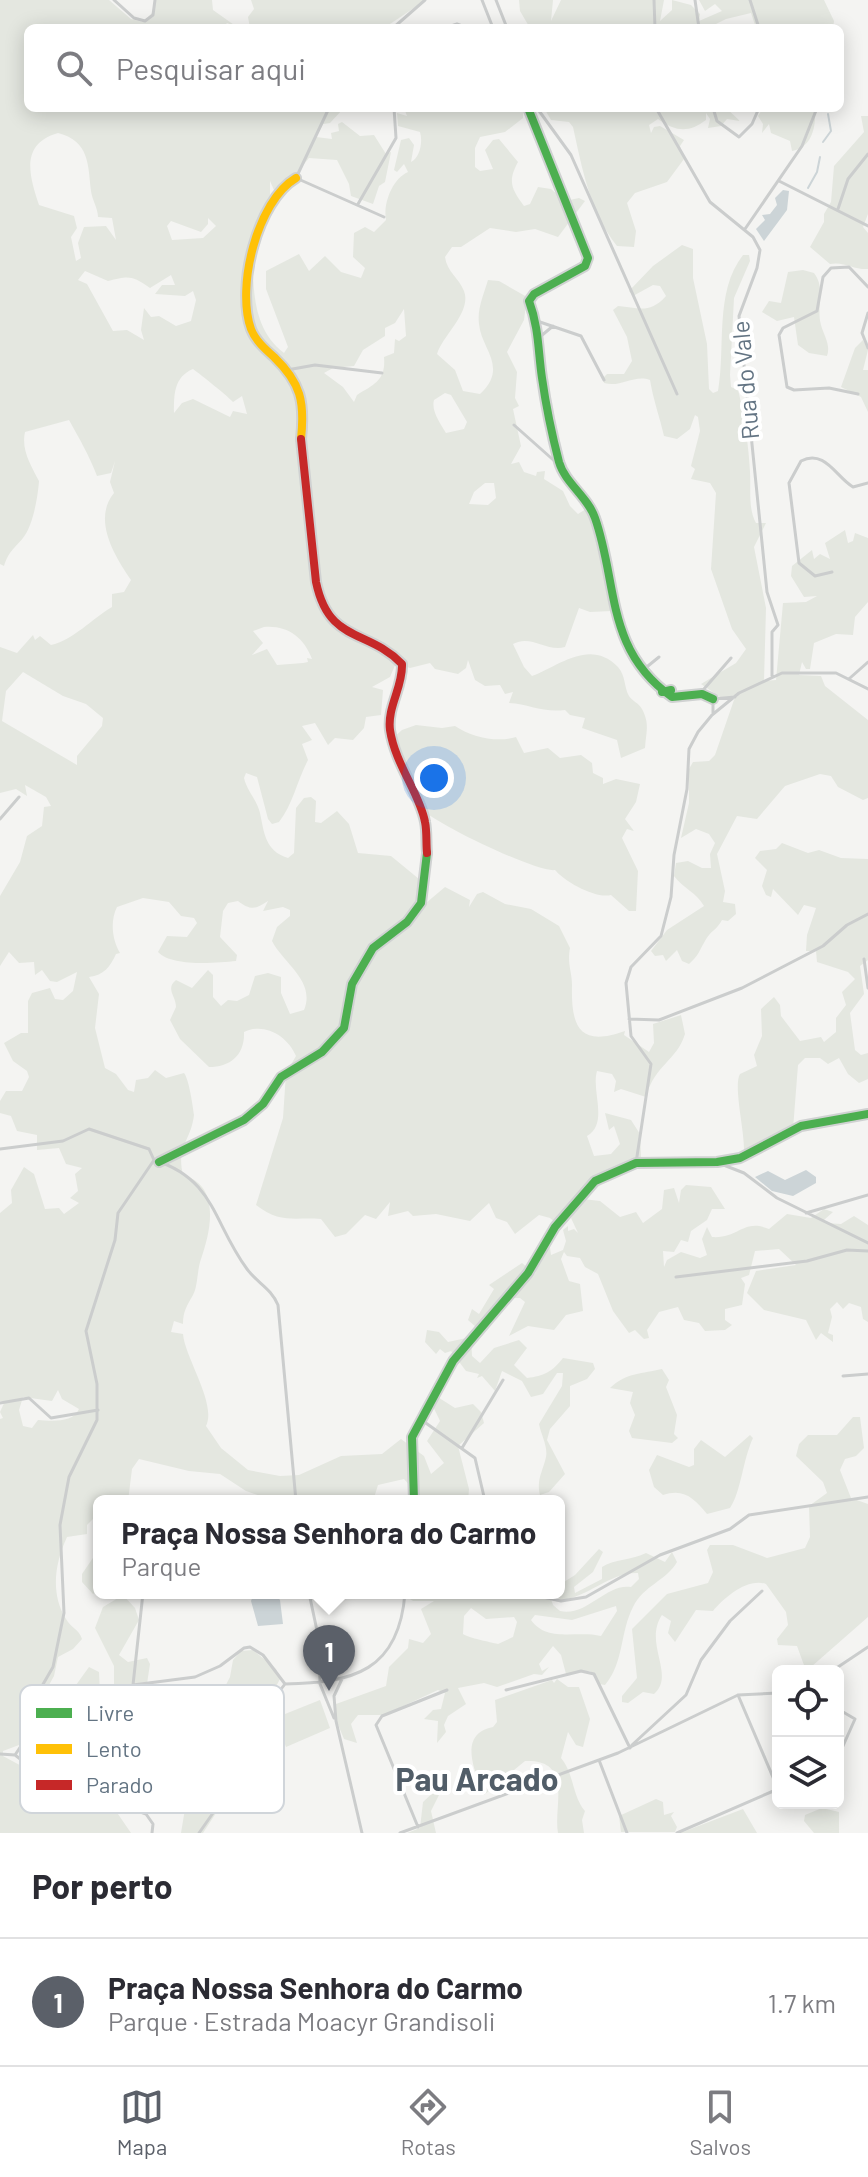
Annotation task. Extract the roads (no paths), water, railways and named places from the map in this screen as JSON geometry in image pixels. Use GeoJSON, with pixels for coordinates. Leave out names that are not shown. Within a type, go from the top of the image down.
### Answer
{"type":"FeatureCollection","features":[{"type":"Feature","properties":{"kind":"street"},"geometry":{"type":"LineString","coordinates":[[114,0],[134,18],[145,21],[153,15],[155,0]]}},
{"type":"Feature","properties":{"kind":"street"},"geometry":{"type":"LineString","coordinates":[[398,24],[425,0]]}},
{"type":"Feature","properties":{"kind":"street"},"geometry":{"type":"LineString","coordinates":[[482,0],[491,24]]}},
{"type":"Feature","properties":{"kind":"street"},"geometry":{"type":"LineString","coordinates":[[496,0],[505,24]]}},
{"type":"Feature","properties":{"kind":"street"},"geometry":{"type":"LineString","coordinates":[[654,0],[655,24]]}},
{"type":"Feature","properties":{"kind":"street"},"geometry":{"type":"LineString","coordinates":[[695,0],[698,24]]}},
{"type":"Feature","properties":{"kind":"street"},"geometry":{"type":"LineString","coordinates":[[750,0],[758,24]]}},
{"type":"Feature","properties":{"kind":"street"},"geometry":{"type":"LineString","coordinates":[[43,1685],[53,1667],[64,1613],[60,1525],[64,1498],[69,1477],[97,1420],[86,1331],[108,1265],[118,1213],[156,1161],[244,1120],[263,1104],[281,1077],[322,1052],[344,1028],[352,984],[368,954],[376,944],[407,922],[422,900],[427,862],[425,820],[403,776],[390,730],[390,716],[403,681],[403,669],[394,656],[337,628],[316,593],[313,527],[300,457],[304,404],[298,385],[251,330],[245,302],[259,222],[286,183],[296,178],[327,112]]}},
{"type":"Feature","properties":{"kind":"street"},"geometry":{"type":"LineString","coordinates":[[358,204],[396,138],[394,112]]}},
{"type":"Feature","properties":{"kind":"street"},"geometry":{"type":"LineString","coordinates":[[530,112],[588,258],[585,266],[534,294],[529,301],[541,336],[542,378],[560,466]]}},
{"type":"Feature","properties":{"kind":"street"},"geometry":{"type":"LineString","coordinates":[[539,112],[571,155],[677,394]]}},
{"type":"Feature","properties":{"kind":"street"},"geometry":{"type":"LineString","coordinates":[[658,112],[710,202],[745,229],[810,131],[816,112]]}},
{"type":"Feature","properties":{"kind":"street"},"geometry":{"type":"LineString","coordinates":[[714,112],[717,121],[742,137],[757,112]]}},
{"type":"Feature","properties":{"kind":"street"},"geometry":{"type":"LineString","coordinates":[[838,209],[848,179],[868,154]]}},
{"type":"Feature","properties":{"kind":"street"},"geometry":{"type":"LineString","coordinates":[[296,178],[384,217]]}},
{"type":"Feature","properties":{"kind":"street"},"geometry":{"type":"LineString","coordinates":[[779,181],[868,226]]}},
{"type":"Feature","properties":{"kind":"street","name":"Rua do Vale"},"geometry":{"type":"LineString","coordinates":[[745,229],[760,250],[757,268],[739,316],[767,592],[778,625],[772,632],[772,676]]}},
{"type":"Feature","properties":{"kind":"street"},"geometry":{"type":"LineString","coordinates":[[858,394],[835,389],[794,390],[787,387],[779,335],[783,328],[817,311],[823,277],[831,268],[849,267],[868,287]]}},
{"type":"Feature","properties":{"kind":"street"},"geometry":{"type":"LineString","coordinates":[[868,313],[862,333],[868,348]]}},
{"type":"Feature","properties":{"kind":"street"},"geometry":{"type":"LineString","coordinates":[[537,321],[585,339],[604,380]]}},
{"type":"Feature","properties":{"kind":"street"},"geometry":{"type":"LineString","coordinates":[[541,336],[553,325]]}},
{"type":"Feature","properties":{"kind":"street"},"geometry":{"type":"LineString","coordinates":[[287,370],[315,365],[382,373]]}},
{"type":"Feature","properties":{"kind":"street"},"geometry":{"type":"LineString","coordinates":[[514,425],[560,466],[595,516],[612,604],[643,670],[679,698],[735,697]]}},
{"type":"Feature","properties":{"kind":"street"},"geometry":{"type":"LineString","coordinates":[[832,572],[815,576],[799,563],[791,477],[801,461],[812,458],[827,463],[853,487],[868,483]]}},
{"type":"Feature","properties":{"kind":"street"},"geometry":{"type":"LineString","coordinates":[[643,670],[659,657]]}},
{"type":"Feature","properties":{"kind":"street"},"geometry":{"type":"LineString","coordinates":[[712,715],[707,684],[731,658]]}},
{"type":"Feature","properties":{"kind":"street"},"geometry":{"type":"LineString","coordinates":[[850,678],[868,662]]}},
{"type":"Feature","properties":{"kind":"street"},"geometry":{"type":"LineString","coordinates":[[636,1163],[651,1064],[631,1036],[626,983],[631,967],[661,936],[671,897],[674,855],[687,789],[689,749],[712,715],[739,693],[772,676],[836,673],[868,689]]}},
{"type":"Feature","properties":{"kind":"street"},"geometry":{"type":"LineString","coordinates":[[0,819],[19,797]]}},
{"type":"Feature","properties":{"kind":"street"},"geometry":{"type":"LineString","coordinates":[[629,1019],[659,1020],[742,988],[823,946],[847,925],[868,914]]}},
{"type":"Feature","properties":{"kind":"street"},"geometry":{"type":"LineString","coordinates":[[864,959],[868,988]]}},
{"type":"Feature","properties":{"kind":"street"},"geometry":{"type":"LineString","coordinates":[[414,1495],[410,1447],[421,1419],[453,1361],[528,1273],[555,1227],[579,1198],[608,1172],[636,1163],[717,1162],[750,1156],[801,1126],[868,1114]]}},
{"type":"Feature","properties":{"kind":"street"},"geometry":{"type":"LineString","coordinates":[[0,1149],[63,1141],[87,1129],[134,1142],[150,1150],[156,1161],[176,1167],[196,1180],[245,1267],[266,1285],[278,1305],[295,1495]]}},
{"type":"Feature","properties":{"kind":"street"},"geometry":{"type":"LineString","coordinates":[[717,1162],[744,1173],[770,1194],[805,1213],[868,1243]]}},
{"type":"Feature","properties":{"kind":"street"},"geometry":{"type":"LineString","coordinates":[[805,1213],[868,1195]]}},
{"type":"Feature","properties":{"kind":"street"},"geometry":{"type":"LineString","coordinates":[[676,1277],[807,1261],[847,1250],[868,1251]]}},
{"type":"Feature","properties":{"kind":"street"},"geometry":{"type":"LineString","coordinates":[[843,1376],[868,1374]]}},
{"type":"Feature","properties":{"kind":"street"},"geometry":{"type":"LineString","coordinates":[[462,1448],[503,1380]]}},
{"type":"Feature","properties":{"kind":"street"},"geometry":{"type":"LineString","coordinates":[[0,1403],[29,1398],[51,1418],[98,1410]]}},
{"type":"Feature","properties":{"kind":"street"},"geometry":{"type":"LineString","coordinates":[[421,1419],[477,1461],[484,1495]]}},
{"type":"Feature","properties":{"kind":"street"},"geometry":{"type":"LineString","coordinates":[[552,1599],[561,1601],[586,1597],[660,1555],[730,1529],[749,1515],[868,1497]]}},
{"type":"Feature","properties":{"kind":"street"},"geometry":{"type":"LineString","coordinates":[[630,1748],[654,1721],[686,1695],[701,1660],[730,1621],[762,1591]]}},
{"type":"Feature","properties":{"kind":"street"},"geometry":{"type":"LineString","coordinates":[[142,1599],[133,1685],[195,1677],[250,1647],[263,1655],[285,1684],[320,1684],[342,1679],[386,1655],[399,1623],[404,1599]]}},
{"type":"Feature","properties":{"kind":"street"},"geometry":{"type":"LineString","coordinates":[[310,1599],[319,1640],[320,1684],[336,1721]]}},
{"type":"Feature","properties":{"kind":"street"},"geometry":{"type":"LineString","coordinates":[[841,1665],[868,1647]]}},
{"type":"Feature","properties":{"kind":"street"},"geometry":{"type":"LineString","coordinates":[[506,1690],[581,1671],[594,1674],[630,1748]]}},
{"type":"Feature","properties":{"kind":"street"},"geometry":{"type":"LineString","coordinates":[[342,1679],[334,1696],[336,1721],[362,1833]]}},
{"type":"Feature","properties":{"kind":"street"},"geometry":{"type":"LineString","coordinates":[[418,1827],[376,1725],[382,1716],[447,1690]]}},
{"type":"Feature","properties":{"kind":"street"},"geometry":{"type":"LineString","coordinates":[[400,1833],[630,1748],[738,1695],[772,1693]]}},
{"type":"Feature","properties":{"kind":"street"},"geometry":{"type":"LineString","coordinates":[[738,1695],[772,1775]]}},
{"type":"Feature","properties":{"kind":"street"},"geometry":{"type":"LineString","coordinates":[[326,1698],[334,1696]]}},
{"type":"Feature","properties":{"kind":"street"},"geometry":{"type":"LineString","coordinates":[[844,1713],[855,1719],[844,1745]]}},
{"type":"Feature","properties":{"kind":"street"},"geometry":{"type":"LineString","coordinates":[[15,1755],[20,1748]]}},
{"type":"Feature","properties":{"kind":"street"},"geometry":{"type":"LineString","coordinates":[[0,1754],[15,1755],[20,1759]]}},
{"type":"Feature","properties":{"kind":"street"},"geometry":{"type":"LineString","coordinates":[[599,1760],[627,1833]]}},
{"type":"Feature","properties":{"kind":"street"},"geometry":{"type":"LineString","coordinates":[[677,1833],[772,1795]]}},
{"type":"Feature","properties":{"kind":"street"},"geometry":{"type":"LineString","coordinates":[[143,1813],[153,1824],[152,1833]]}},
{"type":"Feature","properties":{"kind":"street"},"geometry":{"type":"LineString","coordinates":[[199,1833],[213,1813]]}},
{"type":"Feature","properties":{"kind":"waterway"},"geometry":{"type":"LineString","coordinates":[[823,142],[831,131],[828,114]]}},
{"type":"Feature","properties":{"kind":"waterway"},"geometry":{"type":"LineString","coordinates":[[808,188],[817,172],[820,157]]}},
{"type":"Feature","properties":{"kind":"place","name":"Praça Nossa Senhora do Carmo"},"geometry":{"type":"Point","coordinates":[329,1691]}},
{"type":"Feature","properties":{"kind":"district","name":"Pau Arcado"},"geometry":{"type":"Point","coordinates":[477,1780]}}]}
